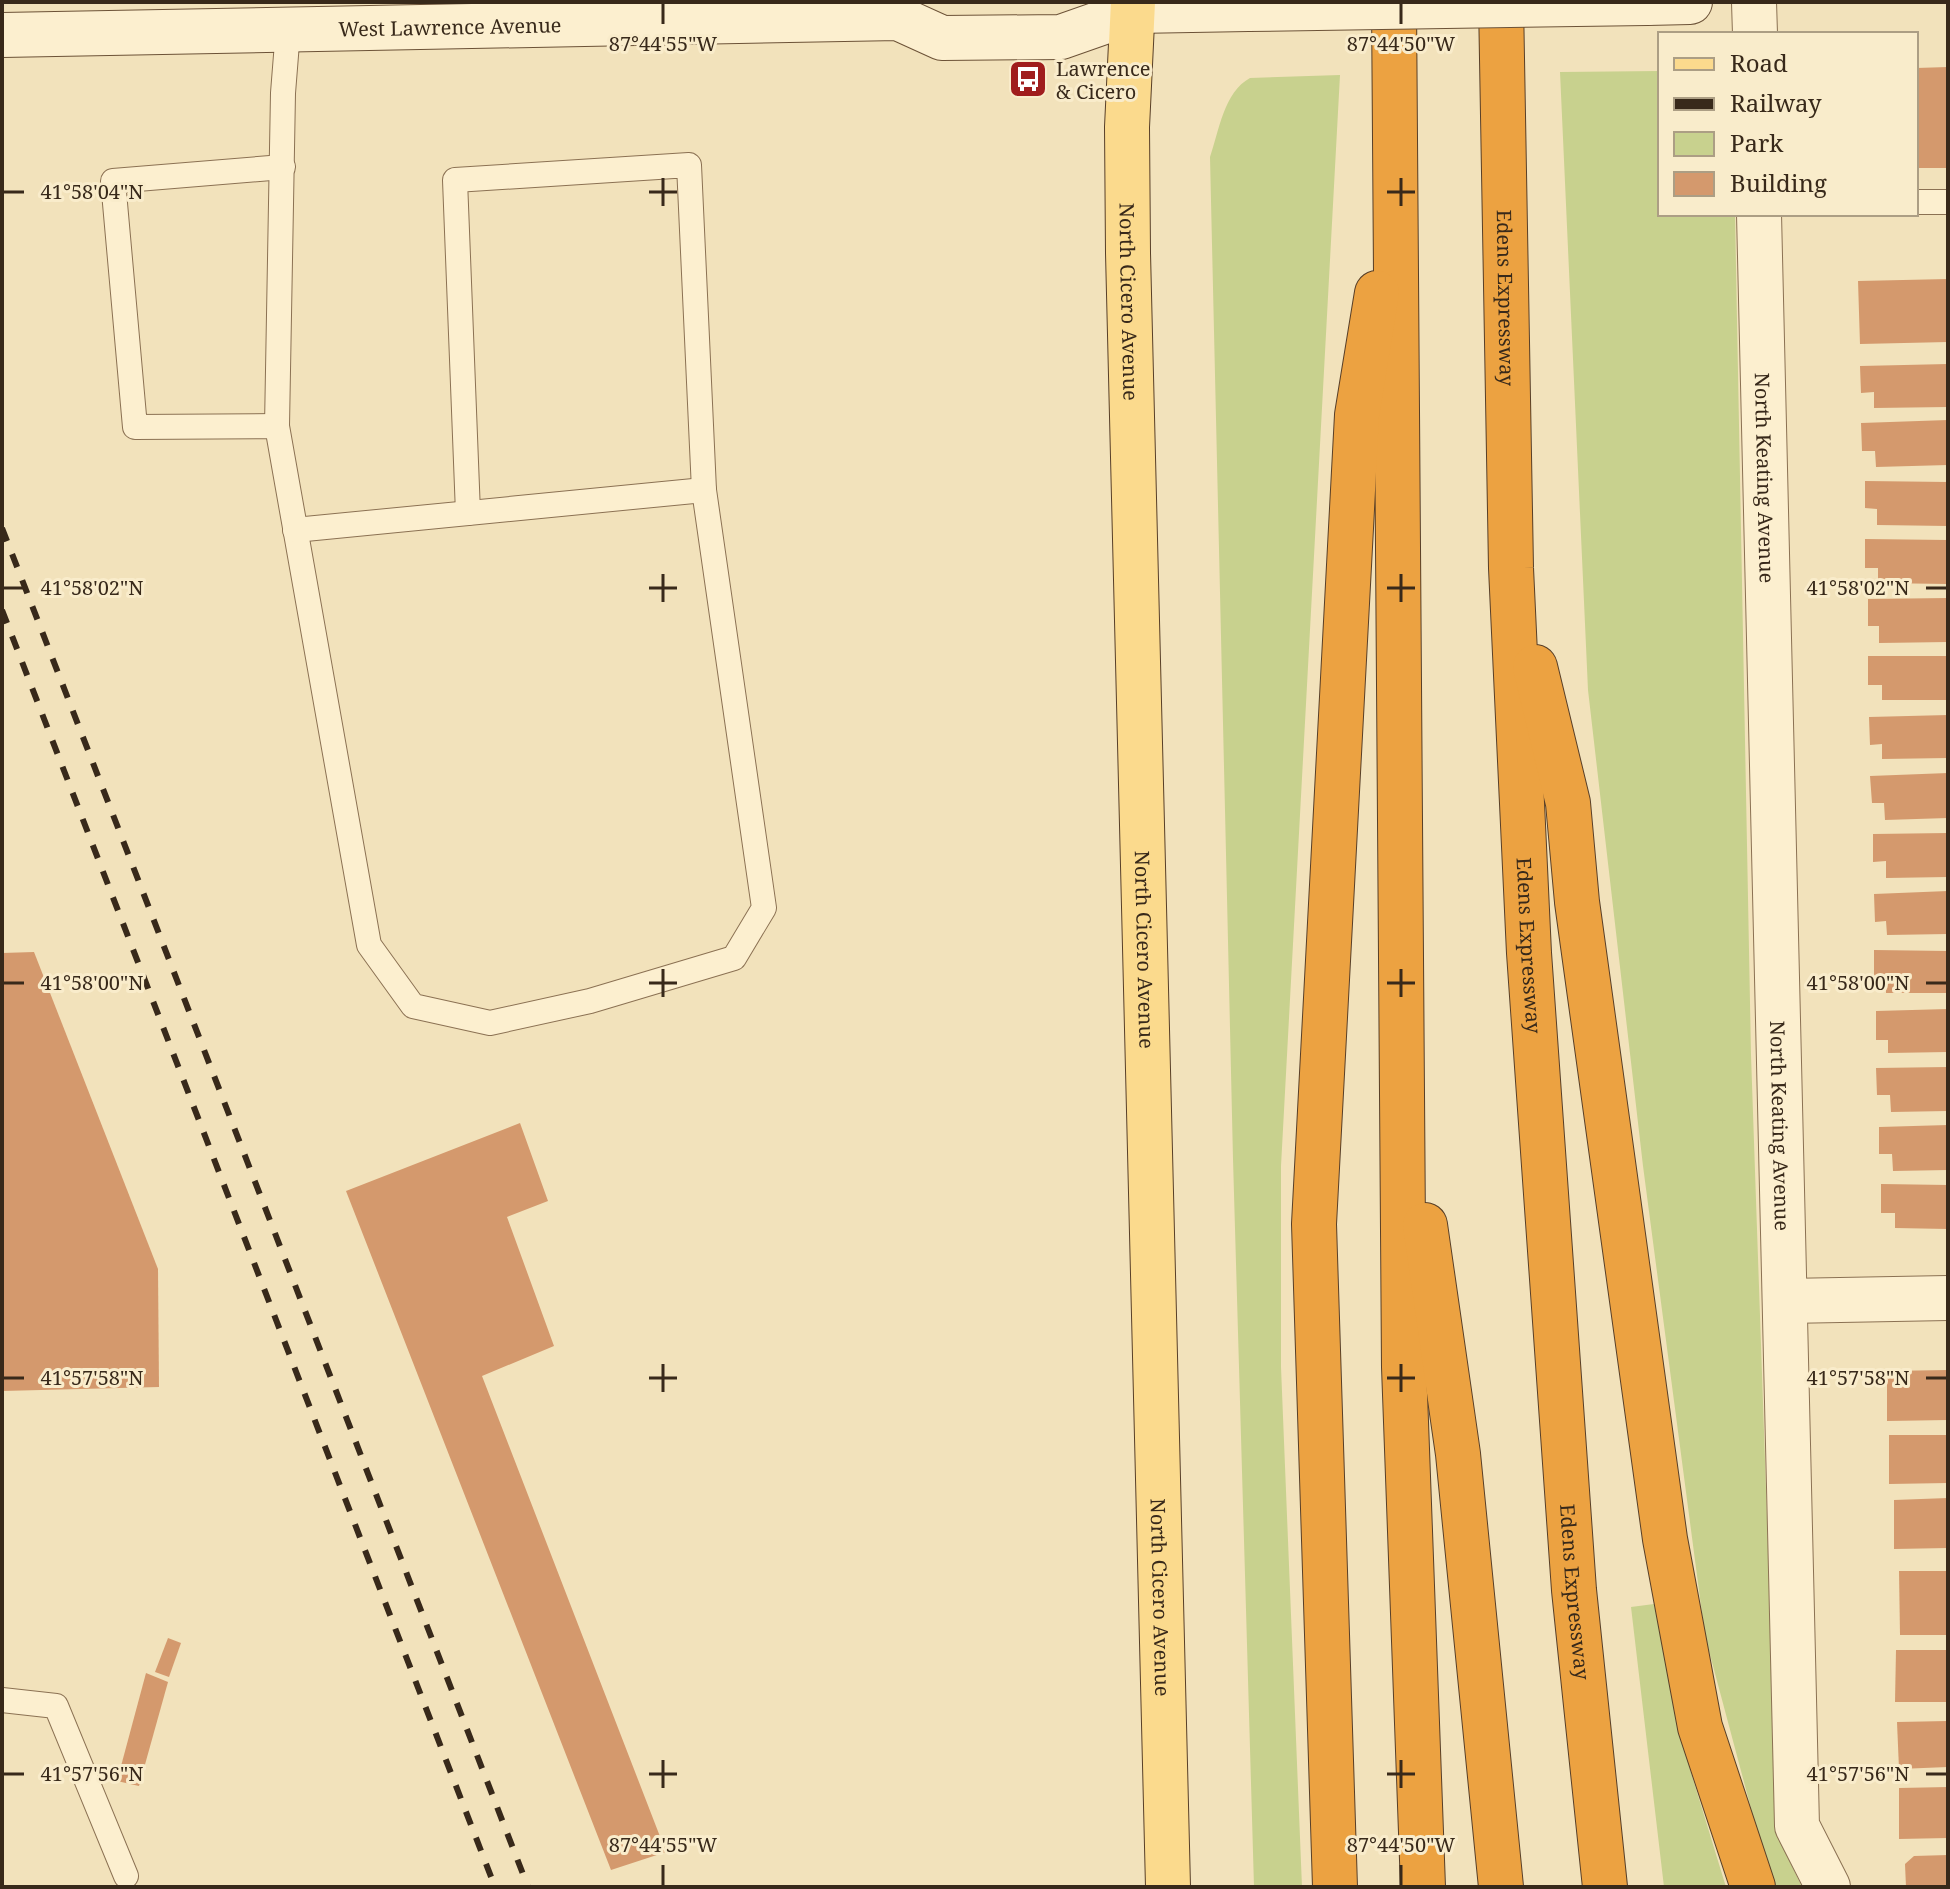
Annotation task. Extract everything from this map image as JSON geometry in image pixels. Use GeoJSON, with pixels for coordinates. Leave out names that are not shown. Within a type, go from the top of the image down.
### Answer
{"type":"FeatureCollection","features":[{"type":"Feature","properties":{"kind":"highway"},"geometry":{"type":"LineString","coordinates":[[1394,2],[1398,172],[1404,1383],[1423,1887]]}},
{"type":"Feature","properties":{"kind":"highway","name":"Edens Expressway"},"geometry":{"type":"LineString","coordinates":[[1501,2],[1511,568],[1541,1154],[1588,1739],[1605,1887]]}},
{"type":"Feature","properties":{"kind":"highway"},"geometry":{"type":"LineString","coordinates":[[1335,1887],[1316,1355],[1315,1166],[1357,415],[1398,172]]}},
{"type":"Feature","properties":{"kind":"highway"},"geometry":{"type":"LineString","coordinates":[[1511,568],[1568,803],[1577,902],[1665,1539],[1700,1727],[1753,1887]]}},
{"type":"Feature","properties":{"kind":"highway"},"geometry":{"type":"LineString","coordinates":[[1400,1057],[1458,1454],[1501,1887]]}},
{"type":"Feature","properties":{"kind":"highway"},"geometry":{"type":"LineString","coordinates":[[1577,1887],[1588,1739]]}},
{"type":"Feature","properties":{"kind":"main road","name":"North Cicero Avenue"},"geometry":{"type":"LineString","coordinates":[[1130,4],[1128,267],[1168,1887]]}},
{"type":"Feature","properties":{"kind":"street","name":"West Lawrence Avenue"},"geometry":{"type":"LineString","coordinates":[[2,35],[288,30],[359,16],[910,10],[942,38],[1061,37],[1130,4],[1248,9],[1690,2]]}},
{"type":"Feature","properties":{"kind":"street"},"geometry":{"type":"LineString","coordinates":[[1754,2],[1755,32]]}},
{"type":"Feature","properties":{"kind":"street","name":"North Keating Avenue"},"geometry":{"type":"LineString","coordinates":[[1759,216],[1797,1826],[1828,1887]]}},
{"type":"Feature","properties":{"kind":"street"},"geometry":{"type":"LineString","coordinates":[[1786,1301],[1948,1298]]}},
{"type":"Feature","properties":{"kind":"lane"},"geometry":{"type":"LineString","coordinates":[[288,30],[277,426],[369,945],[413,1006],[490,1023],[590,1001],[734,958],[764,908],[704,490],[689,165],[455,180],[468,513]]}},
{"type":"Feature","properties":{"kind":"lane"},"geometry":{"type":"LineString","coordinates":[[277,426],[135,427],[113,181],[283,167]]}},
{"type":"Feature","properties":{"kind":"lane"},"geometry":{"type":"LineString","coordinates":[[1918,202],[1948,202]]}},
{"type":"Feature","properties":{"kind":"lane"},"geometry":{"type":"LineString","coordinates":[[295,530],[704,490]]}},
{"type":"Feature","properties":{"kind":"lane"},"geometry":{"type":"LineString","coordinates":[[2,1700],[56,1706],[126,1876]]}},
{"type":"Feature","properties":{"kind":"green space"},"geometry":{"type":"Polygon","coordinates":[[[1658,71],[1658,216],[1735,216],[1751,1055],[1778,1837],[1802,1887],[1772,1887],[1705,1636],[1643,1166],[1588,690],[1560,72],[1658,71]]]}},
{"type":"Feature","properties":{"kind":"green space"},"geometry":{"type":"Polygon","coordinates":[[[1340,75],[1281,1166],[1281,1367],[1302,1887],[1254,1887],[1233,1159],[1210,157],[1228,102],[1241,84],[1250,78],[1340,75]]]}},
{"type":"Feature","properties":{"kind":"green space"},"geometry":{"type":"Polygon","coordinates":[[[1654,1604],[1689,1766],[1726,1887],[1664,1887],[1631,1607],[1654,1604]]]}},
{"type":"Feature","properties":{"kind":"building"},"geometry":{"type":"Polygon","coordinates":[[[1948,67],[1948,168],[1918,168],[1918,68],[1948,67]]]}},
{"type":"Feature","properties":{"kind":"building"},"geometry":{"type":"Polygon","coordinates":[[[1948,279],[1948,342],[1860,344],[1858,281],[1948,279]]]}},
{"type":"Feature","properties":{"kind":"building"},"geometry":{"type":"Polygon","coordinates":[[[1948,364],[1948,407],[1874,408],[1874,392],[1861,393],[1860,366],[1948,364]]]}},
{"type":"Feature","properties":{"kind":"building"},"geometry":{"type":"Polygon","coordinates":[[[1948,420],[1948,465],[1876,467],[1875,451],[1862,451],[1861,423],[1948,420]]]}},
{"type":"Feature","properties":{"kind":"building"},"geometry":{"type":"Polygon","coordinates":[[[1865,481],[1948,482],[1948,526],[1877,525],[1877,509],[1865,508],[1865,481]]]}},
{"type":"Feature","properties":{"kind":"building"},"geometry":{"type":"Polygon","coordinates":[[[1865,539],[1948,540],[1948,584],[1878,583],[1878,568],[1865,568],[1865,539]]]}},
{"type":"Feature","properties":{"kind":"building"},"geometry":{"type":"Polygon","coordinates":[[[1948,598],[1948,642],[1879,643],[1879,626],[1868,626],[1868,599],[1948,598]]]}},
{"type":"Feature","properties":{"kind":"building"},"geometry":{"type":"Polygon","coordinates":[[[1868,656],[1948,656],[1948,700],[1882,700],[1882,685],[1868,685],[1868,656]]]}},
{"type":"Feature","properties":{"kind":"building"},"geometry":{"type":"Polygon","coordinates":[[[1948,715],[1948,758],[1882,759],[1882,744],[1870,745],[1869,717],[1948,715]]]}},
{"type":"Feature","properties":{"kind":"building"},"geometry":{"type":"Polygon","coordinates":[[[1948,773],[1948,818],[1885,820],[1884,803],[1872,803],[1870,776],[1948,773]]]}},
{"type":"Feature","properties":{"kind":"building"},"geometry":{"type":"Polygon","coordinates":[[[1948,833],[1948,877],[1886,878],[1886,861],[1873,862],[1873,834],[1948,833]]]}},
{"type":"Feature","properties":{"kind":"building"},"geometry":{"type":"Polygon","coordinates":[[[1948,891],[1948,934],[1887,935],[1886,921],[1875,922],[1874,894],[1948,891]]]}},
{"type":"Feature","properties":{"kind":"building"},"geometry":{"type":"Polygon","coordinates":[[[1874,950],[1948,951],[1948,993],[1886,993],[1886,979],[1874,978],[1874,950]]]}},
{"type":"Feature","properties":{"kind":"building"},"geometry":{"type":"Polygon","coordinates":[[[34,952],[158,1269],[159,1387],[2,1391],[2,953],[34,952]]]}},
{"type":"Feature","properties":{"kind":"building"},"geometry":{"type":"Polygon","coordinates":[[[1948,1009],[1948,1052],[1888,1053],[1888,1040],[1876,1040],[1876,1011],[1948,1009]]]}},
{"type":"Feature","properties":{"kind":"building"},"geometry":{"type":"Polygon","coordinates":[[[1948,1067],[1948,1111],[1891,1112],[1890,1095],[1877,1095],[1876,1068],[1948,1067]]]}},
{"type":"Feature","properties":{"kind":"building"},"geometry":{"type":"Polygon","coordinates":[[[520,1123],[548,1201],[507,1217],[554,1346],[482,1376],[666,1852],[611,1870],[346,1191],[520,1123]]]}},
{"type":"Feature","properties":{"kind":"building"},"geometry":{"type":"Polygon","coordinates":[[[1948,1125],[1948,1170],[1893,1171],[1892,1154],[1879,1154],[1879,1127],[1948,1125]]]}},
{"type":"Feature","properties":{"kind":"building"},"geometry":{"type":"Polygon","coordinates":[[[1881,1184],[1948,1185],[1948,1229],[1895,1228],[1895,1213],[1881,1213],[1881,1184]]]}},
{"type":"Feature","properties":{"kind":"building"},"geometry":{"type":"Polygon","coordinates":[[[1948,1370],[1948,1420],[1887,1421],[1887,1371],[1948,1370]]]}},
{"type":"Feature","properties":{"kind":"building"},"geometry":{"type":"Polygon","coordinates":[[[1889,1435],[1948,1435],[1948,1483],[1889,1484],[1889,1435]]]}},
{"type":"Feature","properties":{"kind":"building"},"geometry":{"type":"Polygon","coordinates":[[[1948,1498],[1948,1548],[1894,1549],[1894,1500],[1948,1498]]]}},
{"type":"Feature","properties":{"kind":"building"},"geometry":{"type":"Polygon","coordinates":[[[1899,1571],[1948,1571],[1948,1635],[1900,1635],[1899,1571]]]}},
{"type":"Feature","properties":{"kind":"building"},"geometry":{"type":"Polygon","coordinates":[[[168,1638],[181,1643],[169,1677],[155,1672],[168,1638]]]}},
{"type":"Feature","properties":{"kind":"building"},"geometry":{"type":"Polygon","coordinates":[[[1896,1650],[1948,1650],[1948,1702],[1895,1702],[1896,1650]]]}},
{"type":"Feature","properties":{"kind":"building"},"geometry":{"type":"Polygon","coordinates":[[[146,1673],[168,1682],[139,1786],[117,1781],[146,1673]]]}},
{"type":"Feature","properties":{"kind":"building"},"geometry":{"type":"Polygon","coordinates":[[[1948,1721],[1948,1767],[1899,1769],[1897,1722],[1948,1721]]]}},
{"type":"Feature","properties":{"kind":"building"},"geometry":{"type":"Polygon","coordinates":[[[1948,1787],[1948,1838],[1899,1839],[1899,1788],[1948,1787]]]}},
{"type":"Feature","properties":{"kind":"building"},"geometry":{"type":"Polygon","coordinates":[[[1948,1855],[1948,1887],[1906,1887],[1905,1864],[1914,1856],[1948,1855]]]}},
{"type":"Feature","properties":{"kind":"railway"},"geometry":{"type":"LineString","coordinates":[[2,528],[528,1887]]}},
{"type":"Feature","properties":{"kind":"railway"},"geometry":{"type":"LineString","coordinates":[[2,610],[495,1887]]}},
{"type":"Feature","properties":{"kind":"place","name":"Lawrence & Cicero"},"geometry":{"type":"Point","coordinates":[1028,79]}}]}
